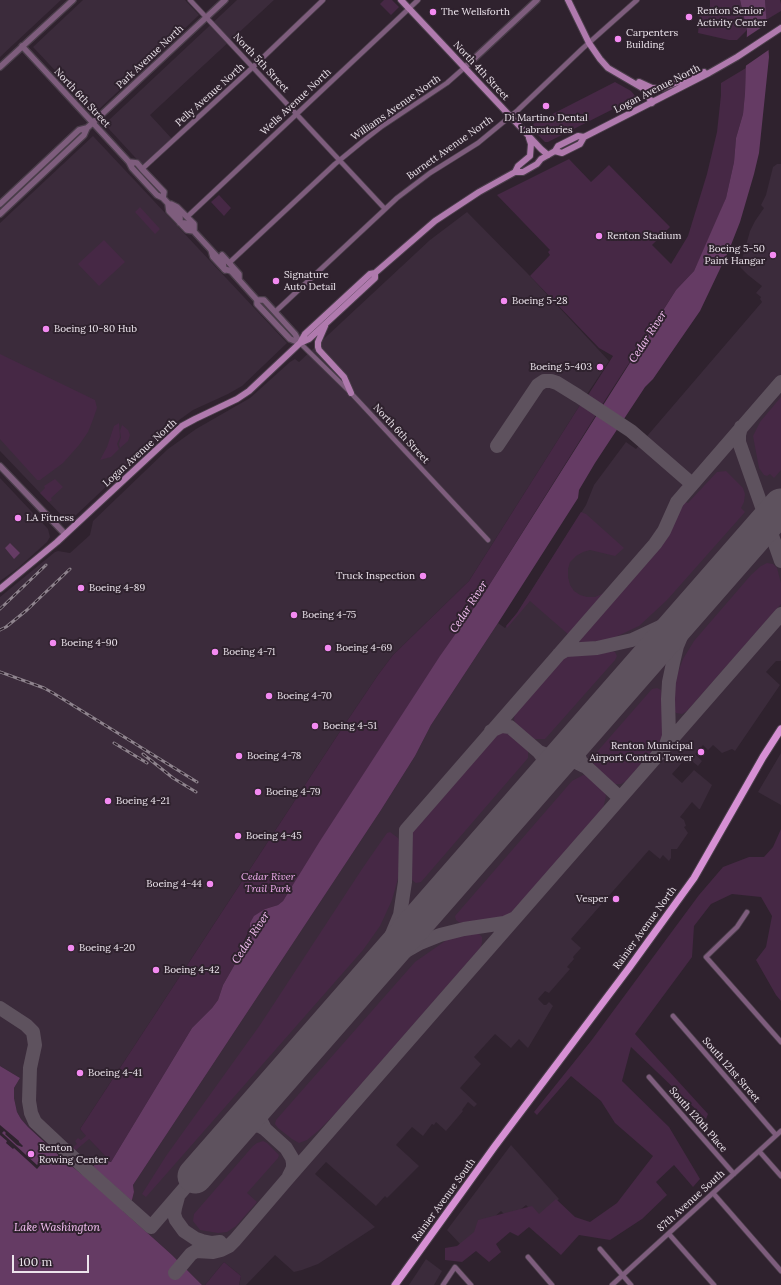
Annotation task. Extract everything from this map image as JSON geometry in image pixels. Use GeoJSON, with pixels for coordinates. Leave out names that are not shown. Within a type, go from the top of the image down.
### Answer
{"type":"FeatureCollection","features":[{"type":"Feature","properties":{"kind":"main road","name":"North 4th Street"},"geometry":{"type":"LineString","coordinates":[[401,0],[548,155]]}},
{"type":"Feature","properties":{"kind":"main road"},"geometry":{"type":"LineString","coordinates":[[568,0],[589,44],[600,59],[608,68],[644,89],[652,103]]}},
{"type":"Feature","properties":{"kind":"main road","name":"Logan Avenue North"},"geometry":{"type":"LineString","coordinates":[[0,589],[65,534],[177,431],[195,419],[237,399],[249,391],[300,343],[305,334],[370,274],[375,273],[435,221],[479,192],[515,172],[522,172],[556,151],[562,153],[580,144],[584,137],[728,63],[778,30]]}},
{"type":"Feature","properties":{"kind":"main road"},"geometry":{"type":"LineString","coordinates":[[621,75],[652,88],[662,88],[728,63]]}},
{"type":"Feature","properties":{"kind":"main road"},"geometry":{"type":"LineString","coordinates":[[515,172],[518,166],[530,156],[531,144],[528,135]]}},
{"type":"Feature","properties":{"kind":"main road","name":"Logan Avenue North"},"geometry":{"type":"LineString","coordinates":[[518,166],[533,158],[541,159]]}},
{"type":"Feature","properties":{"kind":"main road","name":"Logan Avenue North"},"geometry":{"type":"LineString","coordinates":[[300,343],[309,339],[375,278],[375,273]]}},
{"type":"Feature","properties":{"kind":"main road"},"geometry":{"type":"LineString","coordinates":[[326,322],[318,342],[319,350],[344,377],[351,393]]}},
{"type":"Feature","properties":{"kind":"main road","name":"Rainier Avenue North"},"geometry":{"type":"LineString","coordinates":[[510,1128],[694,878],[763,757],[781,729]]}},
{"type":"Feature","properties":{"kind":"main road","name":"Rainier Avenue South"},"geometry":{"type":"LineString","coordinates":[[395,1285],[510,1128]]}},
{"type":"Feature","properties":{"kind":"street"},"geometry":{"type":"LineString","coordinates":[[0,68],[73,0]]}},
{"type":"Feature","properties":{"kind":"street","name":"North 5th Street"},"geometry":{"type":"LineString","coordinates":[[190,0],[385,209]]}},
{"type":"Feature","properties":{"kind":"street","name":"Park Avenue North"},"geometry":{"type":"LineString","coordinates":[[0,214],[84,135],[87,128],[93,122],[225,0]]}},
{"type":"Feature","properties":{"kind":"street","name":"Pelly Avenue North"},"geometry":{"type":"LineString","coordinates":[[142,169],[323,0]]}},
{"type":"Feature","properties":{"kind":"street","name":"Wells Avenue North"},"geometry":{"type":"LineString","coordinates":[[186,217],[418,0]]}},
{"type":"Feature","properties":{"kind":"street","name":"Williams Avenue North"},"geometry":{"type":"LineString","coordinates":[[229,263],[340,160],[381,127],[447,83],[537,0]]}},
{"type":"Feature","properties":{"kind":"street","name":"Burnett Avenue North"},"geometry":{"type":"LineString","coordinates":[[275,312],[407,190],[430,173],[478,143],[510,116],[637,0]]}},
{"type":"Feature","properties":{"kind":"street","name":"North 6th Street"},"geometry":{"type":"LineString","coordinates":[[22,46],[93,122],[144,181],[157,195],[163,198],[168,204],[170,211],[180,223],[187,230],[194,231],[211,249],[218,252],[239,274],[239,280]]}},
{"type":"Feature","properties":{"kind":"street","name":"Park Avenue North"},"geometry":{"type":"LineString","coordinates":[[0,204],[79,130],[87,128]]}},
{"type":"Feature","properties":{"kind":"street","name":"North 6th Street"},"geometry":{"type":"LineString","coordinates":[[129,162],[137,164],[164,192],[163,198]]}},
{"type":"Feature","properties":{"kind":"street","name":"North 6th Street"},"geometry":{"type":"LineString","coordinates":[[168,204],[177,207],[194,224],[194,231]]}},
{"type":"Feature","properties":{"kind":"street","name":"North 6th Street"},"geometry":{"type":"LineString","coordinates":[[211,249],[213,257],[232,277],[239,280],[258,300],[257,304],[290,339],[300,343]]}},
{"type":"Feature","properties":{"kind":"street","name":"North 6th Street"},"geometry":{"type":"LineString","coordinates":[[258,300],[264,300],[295,334],[300,343],[351,393],[488,540]]}},
{"type":"Feature","properties":{"kind":"street"},"geometry":{"type":"LineString","coordinates":[[0,466],[65,534]]}},
{"type":"Feature","properties":{"kind":"street"},"geometry":{"type":"LineString","coordinates":[[747,912],[737,927],[706,957],[781,1042]]}},
{"type":"Feature","properties":{"kind":"street","name":"South 121st Street"},"geometry":{"type":"LineString","coordinates":[[673,1016],[776,1135]]}},
{"type":"Feature","properties":{"kind":"street","name":"South 120th Place"},"geometry":{"type":"LineString","coordinates":[[649,1077],[734,1174]]}},
{"type":"Feature","properties":{"kind":"street","name":"87th Avenue South"},"geometry":{"type":"LineString","coordinates":[[612,1285],[781,1131]]}},
{"type":"Feature","properties":{"kind":"street"},"geometry":{"type":"LineString","coordinates":[[759,1151],[781,1176]]}},
{"type":"Feature","properties":{"kind":"street"},"geometry":{"type":"LineString","coordinates":[[713,1193],[781,1270]]}},
{"type":"Feature","properties":{"kind":"street"},"geometry":{"type":"LineString","coordinates":[[669,1234],[714,1285]]}},
{"type":"Feature","properties":{"kind":"street"},"geometry":{"type":"LineString","coordinates":[[600,1249],[631,1285]]}},
{"type":"Feature","properties":{"kind":"street"},"geometry":{"type":"LineString","coordinates":[[528,1258],[552,1285]]}},
{"type":"Feature","properties":{"kind":"street"},"geometry":{"type":"LineString","coordinates":[[443,1285],[455,1267],[471,1285]]}},
{"type":"Feature","properties":{"kind":"shaded area"},"geometry":{"type":"Polygon","coordinates":[[[0,0],[61,0],[0,57],[0,0]]]}},
{"type":"Feature","properties":{"kind":"shaded area"},"geometry":{"type":"Polygon","coordinates":[[[83,0],[185,0],[199,15],[95,113],[33,47],[83,0]]]}},
{"type":"Feature","properties":{"kind":"shaded area"},"geometry":{"type":"Polygon","coordinates":[[[237,0],[274,0],[150,115],[173,140],[144,167],[108,128],[107,124],[109,120],[237,0]]]}},
{"type":"Feature","properties":{"kind":"shaded area"},"geometry":{"type":"Polygon","coordinates":[[[93,136],[287,343],[242,386],[193,410],[168,428],[74,517],[67,519],[64,518],[0,451],[0,223],[93,136]]]}},
{"type":"Feature","properties":{"kind":"shaded area"},"geometry":{"type":"Polygon","coordinates":[[[777,164],[781,164],[781,661],[776,661],[766,672],[780,685],[735,751],[732,749],[722,753],[713,745],[708,750],[703,745],[695,754],[702,761],[698,766],[687,757],[672,774],[682,783],[694,770],[712,785],[700,809],[692,802],[680,817],[684,820],[686,826],[684,827],[688,833],[677,849],[671,849],[671,858],[669,861],[663,855],[660,859],[649,850],[571,939],[581,948],[567,967],[570,969],[549,993],[545,991],[538,999],[544,1005],[549,1002],[553,1006],[528,1048],[519,1039],[511,1048],[495,1034],[474,1057],[481,1064],[460,1088],[477,1104],[474,1107],[468,1102],[462,1110],[463,1111],[446,1131],[436,1122],[434,1125],[432,1124],[423,1136],[412,1127],[396,1145],[419,1166],[387,1198],[385,1196],[376,1206],[326,1162],[315,1174],[375,1227],[318,1264],[302,1270],[294,1272],[275,1255],[246,1285],[239,1285],[241,1276],[224,1262],[205,1285],[202,1285],[172,1255],[123,1211],[132,1200],[134,1192],[133,1185],[381,810],[415,756],[431,725],[498,623],[505,628],[517,613],[586,505],[594,485],[626,442],[636,449],[762,302],[760,299],[761,297],[756,293],[762,286],[740,267],[750,231],[764,208],[761,205],[766,195],[773,167],[777,164]]]}},
{"type":"Feature","properties":{"kind":"shaded area"},"geometry":{"type":"Polygon","coordinates":[[[467,212],[529,275],[609,361],[469,581],[393,655],[378,675],[80,1129],[111,1162],[93,1166],[84,1176],[28,1127],[21,1119],[17,1112],[14,1098],[14,1088],[20,1078],[0,1066],[0,597],[55,552],[70,553],[90,535],[93,521],[168,449],[196,429],[250,398],[290,362],[295,359],[299,362],[430,240],[467,212]]]}},
{"type":"Feature","properties":{"kind":"shaded area","name":"LA Fitness"},"geometry":{"type":"Polygon","coordinates":[[[0,478],[48,529],[50,537],[47,542],[17,569],[0,581],[0,478]]]}},
{"type":"Feature","properties":{"kind":"shaded area"},"geometry":{"type":"Polygon","coordinates":[[[781,753],[781,805],[758,792],[781,753]]]}},
{"type":"Feature","properties":{"kind":"shaded area"},"geometry":{"type":"Polygon","coordinates":[[[511,1145],[559,1199],[538,1218],[526,1205],[509,1219],[501,1211],[462,1246],[447,1230],[511,1145]]]}},
{"type":"Feature","properties":{"kind":"shaded area"},"geometry":{"type":"Polygon","coordinates":[[[426,1259],[442,1271],[434,1285],[409,1285],[426,1259]]]}},
{"type":"Feature","properties":{"kind":"green space"},"geometry":{"type":"Polygon","coordinates":[[[384,0],[392,0],[399,7],[391,15],[380,4],[384,0]]]}},
{"type":"Feature","properties":{"kind":"green space"},"geometry":{"type":"Polygon","coordinates":[[[710,0],[740,0],[747,30],[737,40],[729,40],[698,33],[700,12],[710,12],[710,0]]]}},
{"type":"Feature","properties":{"kind":"green space"},"geometry":{"type":"Polygon","coordinates":[[[765,0],[780,0],[781,4],[781,11],[766,20],[765,0]]]}},
{"type":"Feature","properties":{"kind":"green space"},"geometry":{"type":"Polygon","coordinates":[[[746,68],[743,114],[736,138],[734,162],[726,198],[717,221],[694,271],[676,290],[602,405],[588,395],[613,356],[599,348],[530,276],[550,255],[548,252],[550,250],[497,195],[569,159],[591,182],[609,165],[670,227],[652,245],[671,264],[688,236],[707,174],[717,132],[721,83],[746,68]]]}},
{"type":"Feature","properties":{"kind":"green space"},"geometry":{"type":"Polygon","coordinates":[[[615,82],[631,91],[636,97],[548,142],[545,142],[529,126],[615,82]]]}},
{"type":"Feature","properties":{"kind":"green space"},"geometry":{"type":"Polygon","coordinates":[[[219,195],[231,208],[224,216],[211,202],[219,195]]]}},
{"type":"Feature","properties":{"kind":"green space"},"geometry":{"type":"Polygon","coordinates":[[[140,207],[160,229],[155,234],[135,212],[140,207]]]}},
{"type":"Feature","properties":{"kind":"green space"},"geometry":{"type":"Polygon","coordinates":[[[104,240],[125,262],[99,286],[78,264],[104,240]]]}},
{"type":"Feature","properties":{"kind":"green space"},"geometry":{"type":"Polygon","coordinates":[[[0,354],[95,400],[97,408],[88,432],[63,463],[40,480],[37,480],[0,439],[0,354]]]}},
{"type":"Feature","properties":{"kind":"green space"},"geometry":{"type":"Polygon","coordinates":[[[781,397],[781,470],[774,478],[770,474],[767,476],[764,475],[759,468],[753,436],[760,422],[781,397]]]}},
{"type":"Feature","properties":{"kind":"green space","name":"Cedar River Trail Park"},"geometry":{"type":"Polygon","coordinates":[[[580,405],[596,415],[483,595],[283,901],[278,905],[265,909],[250,923],[250,929],[240,948],[241,954],[223,985],[218,1000],[192,1028],[111,1162],[89,1139],[64,1160],[61,1157],[77,1144],[75,1141],[78,1138],[81,1140],[86,1136],[80,1129],[378,675],[393,655],[469,581],[580,405]]]}},
{"type":"Feature","properties":{"kind":"green space"},"geometry":{"type":"Polygon","coordinates":[[[119,423],[120,437],[117,444],[119,449],[111,457],[100,460],[107,447],[114,426],[119,423]]]}},
{"type":"Feature","properties":{"kind":"green space"},"geometry":{"type":"Polygon","coordinates":[[[122,425],[128,430],[130,435],[128,441],[120,448],[120,431],[122,425]]]}},
{"type":"Feature","properties":{"kind":"green space"},"geometry":{"type":"Polygon","coordinates":[[[726,471],[743,488],[745,494],[744,502],[741,508],[745,512],[667,600],[639,626],[609,640],[583,643],[578,641],[580,635],[655,551],[664,537],[677,510],[684,501],[688,503],[717,472],[726,471]]]}},
{"type":"Feature","properties":{"kind":"green space"},"geometry":{"type":"Polygon","coordinates":[[[55,479],[63,487],[51,498],[52,500],[49,502],[40,493],[45,488],[44,486],[55,479]]]}},
{"type":"Feature","properties":{"kind":"green space"},"geometry":{"type":"Polygon","coordinates":[[[581,512],[586,514],[624,548],[615,556],[590,550],[576,556],[570,562],[568,569],[570,585],[574,591],[587,597],[595,597],[607,590],[608,591],[569,635],[530,601],[507,628],[506,626],[517,613],[581,512]]]}},
{"type":"Feature","properties":{"kind":"green space"},"geometry":{"type":"Polygon","coordinates":[[[767,563],[773,564],[777,568],[781,583],[781,604],[687,711],[682,714],[676,713],[672,709],[673,685],[683,659],[694,641],[751,575],[767,563]]]}},
{"type":"Feature","properties":{"kind":"green space"},"geometry":{"type":"Polygon","coordinates":[[[610,650],[615,652],[617,656],[615,660],[545,739],[532,739],[517,725],[514,720],[515,709],[561,658],[568,654],[610,650]]]}},
{"type":"Feature","properties":{"kind":"green space"},"geometry":{"type":"Polygon","coordinates":[[[657,688],[661,690],[662,695],[662,740],[626,781],[621,784],[615,784],[596,770],[593,761],[596,753],[652,689],[657,688]]]}},
{"type":"Feature","properties":{"kind":"green space"},"geometry":{"type":"Polygon","coordinates":[[[499,730],[510,732],[524,745],[528,749],[528,758],[421,882],[416,883],[412,880],[410,832],[413,826],[499,730]]]}},
{"type":"Feature","properties":{"kind":"green space"},"geometry":{"type":"Polygon","coordinates":[[[583,775],[588,776],[604,790],[606,796],[603,809],[507,918],[460,923],[456,920],[455,916],[572,781],[583,775]]]}},
{"type":"Feature","properties":{"kind":"green space"},"geometry":{"type":"Polygon","coordinates":[[[781,829],[781,1001],[756,960],[766,947],[772,916],[761,897],[732,894],[711,904],[694,926],[692,957],[635,1034],[708,1114],[706,1119],[631,1047],[622,1081],[669,1127],[700,1179],[693,1187],[674,1165],[656,1182],[667,1195],[642,1219],[610,1240],[579,1235],[561,1255],[529,1227],[518,1236],[510,1232],[496,1244],[501,1252],[489,1262],[476,1251],[462,1262],[445,1260],[445,1248],[457,1246],[474,1232],[478,1220],[532,1206],[539,1214],[556,1199],[575,1217],[590,1222],[617,1203],[653,1156],[615,1123],[601,1101],[571,1076],[537,1115],[534,1112],[591,1041],[699,895],[723,867],[749,857],[764,857],[773,847],[781,829]]]}},
{"type":"Feature","properties":{"kind":"green space"},"geometry":{"type":"Polygon","coordinates":[[[390,832],[398,838],[400,843],[399,875],[392,900],[380,926],[363,950],[146,1197],[142,1194],[166,1156],[260,1025],[362,869],[387,833],[390,832]]]}},
{"type":"Feature","properties":{"kind":"green space"},"geometry":{"type":"Polygon","coordinates":[[[463,933],[478,933],[482,937],[481,947],[336,1113],[307,1140],[299,1143],[278,1128],[275,1124],[276,1120],[415,962],[448,939],[463,933]]]}},
{"type":"Feature","properties":{"kind":"green space"},"geometry":{"type":"Polygon","coordinates":[[[263,1141],[279,1155],[247,1193],[257,1202],[236,1226],[227,1232],[218,1233],[200,1230],[193,1221],[194,1214],[253,1146],[263,1141]]]}},
{"type":"Feature","properties":{"kind":"green space"},"geometry":{"type":"Polygon","coordinates":[[[224,1262],[241,1276],[239,1285],[205,1285],[224,1262]]]}},
{"type":"Feature","properties":{"kind":"water"},"geometry":{"type":"Polygon","coordinates":[[[740,0],[765,0],[769,57],[759,153],[740,222],[729,250],[700,311],[653,379],[645,387],[595,463],[579,490],[578,498],[431,725],[415,756],[381,810],[133,1185],[134,1192],[132,1200],[123,1211],[172,1255],[202,1285],[0,1285],[0,1066],[20,1078],[14,1088],[14,1098],[17,1112],[21,1119],[64,1160],[84,1176],[99,1160],[111,1162],[192,1028],[218,1000],[223,985],[241,953],[240,948],[250,932],[250,923],[254,916],[265,909],[278,905],[283,901],[320,841],[440,656],[483,595],[676,290],[694,271],[726,198],[734,162],[736,138],[743,114],[747,30],[740,0]]]}},
{"type":"Feature","properties":{"kind":"water"},"geometry":{"type":"Polygon","coordinates":[[[10,543],[20,553],[14,559],[5,548],[10,543]]]}},
{"type":"Feature","properties":{"kind":"pier"},"geometry":{"type":"Polygon","coordinates":[[[768,23],[770,49],[744,67],[744,39],[768,23]]]}},
{"type":"Feature","properties":{"kind":"pier"},"geometry":{"type":"Polygon","coordinates":[[[600,404],[626,420],[619,430],[594,414],[600,404]]]}},
{"type":"Feature","properties":{"kind":"pier"},"geometry":{"type":"Polygon","coordinates":[[[0,1125],[23,1146],[17,1145],[5,1134],[6,1133],[4,1131],[2,1133],[37,1165],[42,1159],[41,1158],[59,1159],[61,1157],[64,1160],[61,1165],[44,1161],[37,1169],[14,1148],[13,1149],[6,1143],[7,1141],[0,1135],[0,1125]]]}},
{"type":"Feature","properties":{"kind":"pier"},"geometry":{"type":"Polygon","coordinates":[[[91,1165],[133,1202],[126,1211],[83,1174],[91,1165]]]}},
{"type":"Feature","properties":{"kind":"taxiway"},"geometry":{"type":"LineString","coordinates":[[497,446],[538,385],[544,381],[551,381],[578,396],[631,431],[692,484]]}},
{"type":"Feature","properties":{"kind":"taxiway"},"geometry":{"type":"LineString","coordinates":[[367,980],[385,951],[400,915],[405,882],[406,830],[655,544],[664,531],[677,502],[781,382]]}},
{"type":"Feature","properties":{"kind":"taxiway"},"geometry":{"type":"LineString","coordinates":[[741,427],[739,442],[781,561]]}},
{"type":"Feature","properties":{"kind":"taxiway"},"geometry":{"type":"LineString","coordinates":[[666,745],[669,736],[669,682],[677,646],[685,627],[706,593]]}},
{"type":"Feature","properties":{"kind":"taxiway"},"geometry":{"type":"LineString","coordinates":[[559,654],[566,650],[597,648],[632,640],[662,626],[677,617],[697,601]]}},
{"type":"Feature","properties":{"kind":"taxiway"},"geometry":{"type":"LineString","coordinates":[[175,1273],[191,1254],[196,1251],[213,1252],[221,1250],[229,1246],[235,1240],[781,614]]}},
{"type":"Feature","properties":{"kind":"taxiway"},"geometry":{"type":"LineString","coordinates":[[491,731],[502,726],[510,727],[539,752],[545,765],[545,770],[541,781]]}},
{"type":"Feature","properties":{"kind":"taxiway"},"geometry":{"type":"LineString","coordinates":[[585,731],[578,745],[581,762],[620,798]]}},
{"type":"Feature","properties":{"kind":"taxiway"},"geometry":{"type":"LineString","coordinates":[[539,752],[553,755],[562,753],[570,748]]}},
{"type":"Feature","properties":{"kind":"taxiway"},"geometry":{"type":"LineString","coordinates":[[551,770],[566,762],[576,762],[584,766]]}},
{"type":"Feature","properties":{"kind":"taxiway"},"geometry":{"type":"LineString","coordinates":[[376,973],[406,951],[420,943],[440,935],[464,929],[504,923],[515,918]]}},
{"type":"Feature","properties":{"kind":"taxiway"},"geometry":{"type":"LineString","coordinates":[[0,1008],[26,1025],[33,1032],[35,1045],[30,1068],[29,1101],[31,1113],[35,1122],[151,1227],[195,1176]]}},
{"type":"Feature","properties":{"kind":"taxiway"},"geometry":{"type":"LineString","coordinates":[[262,1101],[260,1119],[265,1129]]}},
{"type":"Feature","properties":{"kind":"taxiway"},"geometry":{"type":"LineString","coordinates":[[238,1127],[249,1124],[260,1126],[286,1148],[292,1158],[293,1163],[293,1168],[289,1176]]}},
{"type":"Feature","properties":{"kind":"taxiway"},"geometry":{"type":"LineString","coordinates":[[178,1197],[174,1214],[176,1220],[184,1231],[202,1241],[212,1243],[220,1242]]}},
{"type":"Feature","properties":{"kind":"runway"},"geometry":{"type":"LineString","coordinates":[[195,1176],[781,506]]}},
{"type":"Feature","properties":{"kind":"railway"},"geometry":{"type":"LineString","coordinates":[[0,609],[46,565]]}},
{"type":"Feature","properties":{"kind":"railway"},"geometry":{"type":"LineString","coordinates":[[0,630],[27,610],[70,569]]}},
{"type":"Feature","properties":{"kind":"railway"},"geometry":{"type":"LineString","coordinates":[[0,672],[44,688],[53,693],[197,782]]}},
{"type":"Feature","properties":{"kind":"railway"},"geometry":{"type":"LineString","coordinates":[[114,743],[147,763]]}},
{"type":"Feature","properties":{"kind":"railway"},"geometry":{"type":"LineString","coordinates":[[143,754],[173,778],[196,792]]}},
{"type":"Feature","properties":{"kind":"place","name":"The Wellsforth"},"geometry":{"type":"Point","coordinates":[433,12]}},
{"type":"Feature","properties":{"kind":"place","name":"Renton Senior Activity Center"},"geometry":{"type":"Point","coordinates":[689,17]}},
{"type":"Feature","properties":{"kind":"place","name":"Carpenters Building"},"geometry":{"type":"Point","coordinates":[618,39]}},
{"type":"Feature","properties":{"kind":"place","name":"Di Martino Dental Labratories"},"geometry":{"type":"Point","coordinates":[546,106]}},
{"type":"Feature","properties":{"kind":"place","name":"Renton Stadium"},"geometry":{"type":"Point","coordinates":[599,236]}},
{"type":"Feature","properties":{"kind":"place","name":"Boeing 5-50 Paint Hangar"},"geometry":{"type":"Point","coordinates":[773,255]}},
{"type":"Feature","properties":{"kind":"place","name":"Signature Auto Detail"},"geometry":{"type":"Point","coordinates":[276,281]}},
{"type":"Feature","properties":{"kind":"place","name":"Boeing 5-28"},"geometry":{"type":"Point","coordinates":[504,301]}},
{"type":"Feature","properties":{"kind":"place","name":"Boeing 10-80 Hub"},"geometry":{"type":"Point","coordinates":[46,329]}},
{"type":"Feature","properties":{"kind":"place","name":"Boeing 5-403"},"geometry":{"type":"Point","coordinates":[600,367]}},
{"type":"Feature","properties":{"kind":"place","name":"LA Fitness"},"geometry":{"type":"Point","coordinates":[18,518]}},
{"type":"Feature","properties":{"kind":"place","name":"Truck Inspection"},"geometry":{"type":"Point","coordinates":[423,576]}},
{"type":"Feature","properties":{"kind":"place","name":"Boeing 4-89"},"geometry":{"type":"Point","coordinates":[81,588]}},
{"type":"Feature","properties":{"kind":"place","name":"Boeing 4-75"},"geometry":{"type":"Point","coordinates":[294,615]}},
{"type":"Feature","properties":{"kind":"place","name":"Boeing 4-90"},"geometry":{"type":"Point","coordinates":[53,643]}},
{"type":"Feature","properties":{"kind":"place","name":"Boeing 4-69"},"geometry":{"type":"Point","coordinates":[328,648]}},
{"type":"Feature","properties":{"kind":"place","name":"Boeing 4-71"},"geometry":{"type":"Point","coordinates":[215,652]}},
{"type":"Feature","properties":{"kind":"place","name":"Boeing 4-70"},"geometry":{"type":"Point","coordinates":[269,696]}},
{"type":"Feature","properties":{"kind":"place","name":"Boeing 4-51"},"geometry":{"type":"Point","coordinates":[315,726]}},
{"type":"Feature","properties":{"kind":"place","name":"Renton Municipal Airport Control Tower"},"geometry":{"type":"Point","coordinates":[701,752]}},
{"type":"Feature","properties":{"kind":"place","name":"Boeing 4-78"},"geometry":{"type":"Point","coordinates":[239,756]}},
{"type":"Feature","properties":{"kind":"place","name":"Boeing 4-79"},"geometry":{"type":"Point","coordinates":[258,792]}},
{"type":"Feature","properties":{"kind":"place","name":"Boeing 4-21"},"geometry":{"type":"Point","coordinates":[108,801]}},
{"type":"Feature","properties":{"kind":"place","name":"Boeing 4-45"},"geometry":{"type":"Point","coordinates":[238,836]}},
{"type":"Feature","properties":{"kind":"place","name":"Boeing 4-44"},"geometry":{"type":"Point","coordinates":[210,884]}},
{"type":"Feature","properties":{"kind":"place","name":"Vesper"},"geometry":{"type":"Point","coordinates":[616,899]}},
{"type":"Feature","properties":{"kind":"place","name":"Boeing 4-20"},"geometry":{"type":"Point","coordinates":[71,948]}},
{"type":"Feature","properties":{"kind":"place","name":"Boeing 4-42"},"geometry":{"type":"Point","coordinates":[156,970]}},
{"type":"Feature","properties":{"kind":"place","name":"Boeing 4-41"},"geometry":{"type":"Point","coordinates":[80,1073]}},
{"type":"Feature","properties":{"kind":"place","name":"Renton Rowing Center"},"geometry":{"type":"Point","coordinates":[31,1154]}},
{"type":"Feature","properties":{"kind":"water label","name":"Cedar River"},"geometry":{"type":"Point","coordinates":[648,337]}},
{"type":"Feature","properties":{"kind":"water label","name":"Cedar River"},"geometry":{"type":"Point","coordinates":[469,607]}},
{"type":"Feature","properties":{"kind":"water label","name":"Cedar River"},"geometry":{"type":"Point","coordinates":[251,938]}},
{"type":"Feature","properties":{"kind":"water label","name":"Lake Washington"},"geometry":{"type":"Point","coordinates":[57,1228]}}]}
